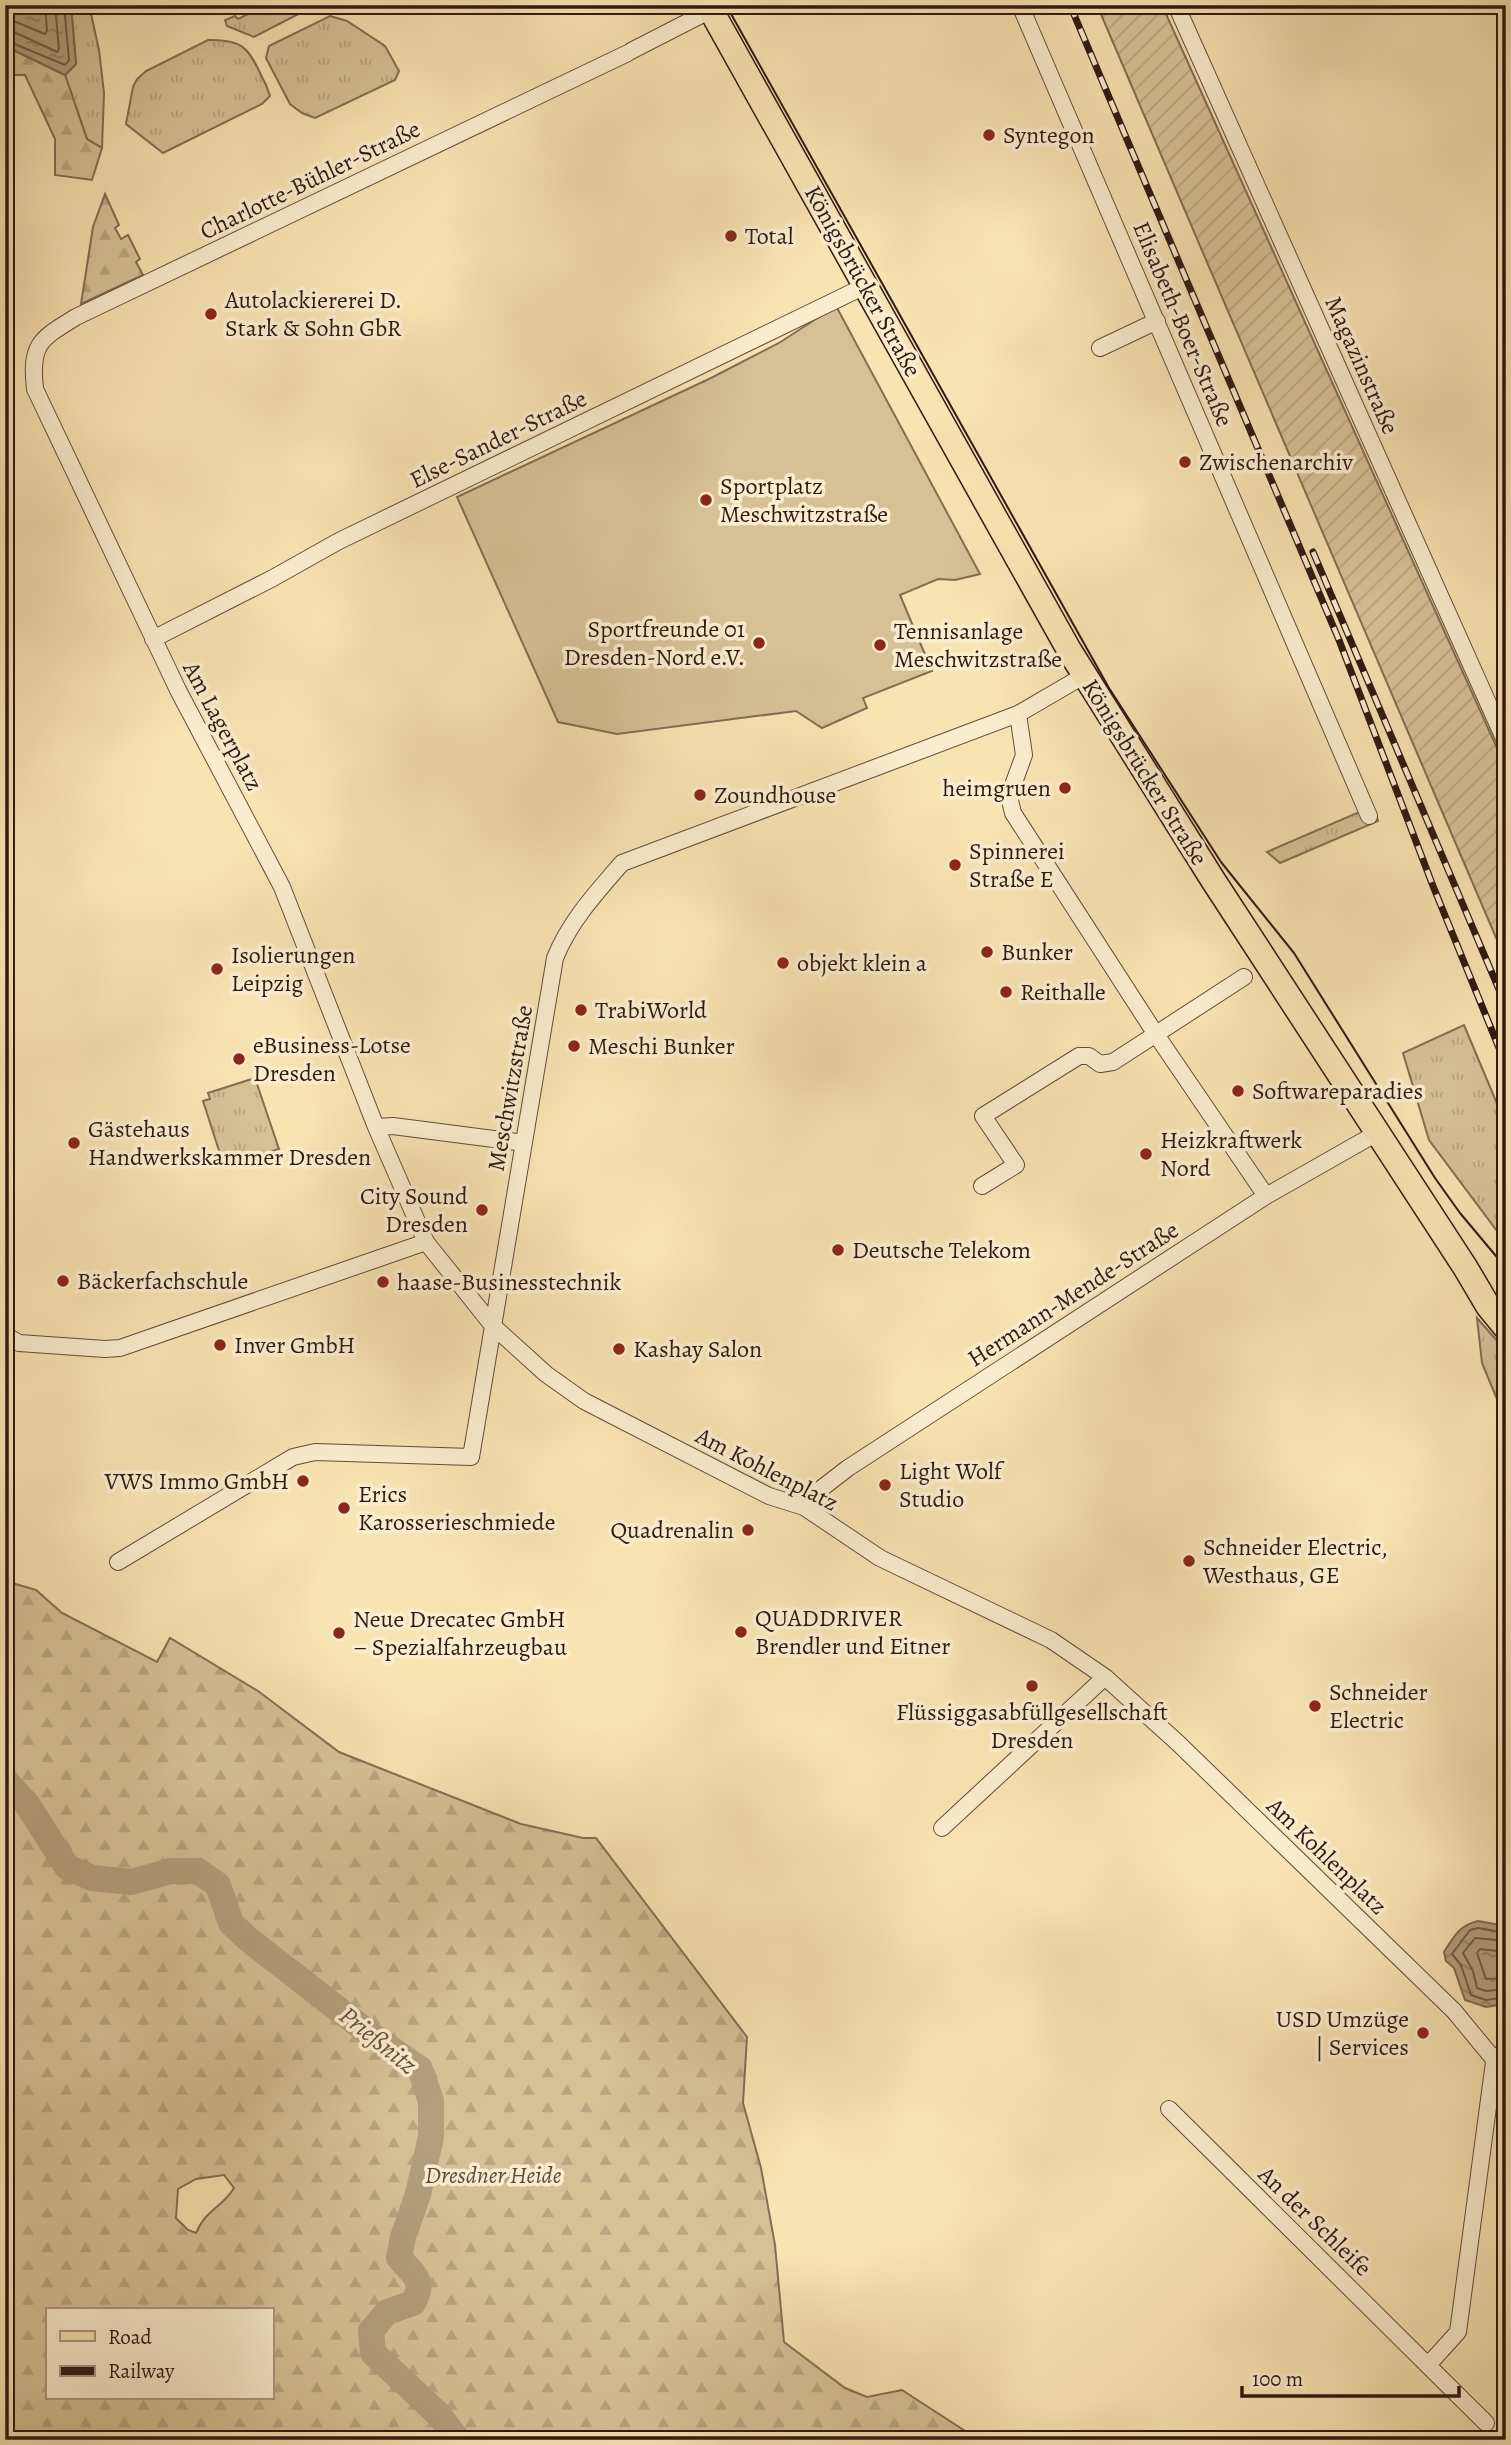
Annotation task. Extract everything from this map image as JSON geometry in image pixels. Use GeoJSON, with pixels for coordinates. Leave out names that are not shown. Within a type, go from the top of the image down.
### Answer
{"type":"FeatureCollection","features":[{"type":"Feature","properties":{"kind":"main road","name":"Königsbrücker Straße"},"geometry":{"type":"LineString","coordinates":[[710,8],[1085,675],[1220,891],[1488,1306],[1506,1328]]}},
{"type":"Feature","properties":{"kind":"main road","name":"Königsbrücker Straße"},"geometry":{"type":"LineString","coordinates":[[1465,1267],[1506,1305]]}},
{"type":"Feature","properties":{"kind":"street","name":"Elisabeth-Boer-Straße"},"geometry":{"type":"LineString","coordinates":[[1020,5],[1370,816]]}},
{"type":"Feature","properties":{"kind":"street","name":"Magazinstraße"},"geometry":{"type":"LineString","coordinates":[[1176,5],[1506,743]]}},
{"type":"Feature","properties":{"kind":"street","name":"Charlotte-Bühler-Straße"},"geometry":{"type":"LineString","coordinates":[[37,348],[48,335],[76,317],[609,62],[613,56],[640,41],[651,41],[710,8]]}},
{"type":"Feature","properties":{"kind":"street","name":"Else-Sander-Straße"},"geometry":{"type":"LineString","coordinates":[[153,639],[339,541],[865,286]]}},
{"type":"Feature","properties":{"kind":"street"},"geometry":{"type":"LineString","coordinates":[[1100,348],[1157,321]]}},
{"type":"Feature","properties":{"kind":"street","name":"Am Lagerplatz"},"geometry":{"type":"LineString","coordinates":[[37,348],[32,367],[35,389],[153,639],[282,887],[376,1127],[426,1241],[493,1326]]}},
{"type":"Feature","properties":{"kind":"street","name":"Meschwitzstraße"},"geometry":{"type":"LineString","coordinates":[[118,1562],[293,1457],[315,1452],[471,1457],[555,958],[564,937],[588,902],[622,863],[1018,714],[1085,675]]}},
{"type":"Feature","properties":{"kind":"street"},"geometry":{"type":"LineString","coordinates":[[1018,714],[1024,755],[1009,796],[1013,813],[1155,1033],[1266,1196]]}},
{"type":"Feature","properties":{"kind":"street"},"geometry":{"type":"LineString","coordinates":[[982,1186],[1016,1165],[983,1116],[1079,1056],[1089,1056],[1100,1064],[1113,1062],[1244,977]]}},
{"type":"Feature","properties":{"kind":"street"},"geometry":{"type":"LineString","coordinates":[[376,1127],[393,1126],[524,1143]]}},
{"type":"Feature","properties":{"kind":"street","name":"Hermann-Mende-Straße"},"geometry":{"type":"LineString","coordinates":[[804,1507],[813,1495],[848,1468],[1266,1196],[1377,1133]]}},
{"type":"Feature","properties":{"kind":"street"},"geometry":{"type":"LineString","coordinates":[[5,1335],[19,1343],[120,1348],[426,1241]]}},
{"type":"Feature","properties":{"kind":"street","name":"Am Kohlenplatz"},"geometry":{"type":"LineString","coordinates":[[493,1326],[547,1374],[584,1401],[769,1496],[804,1507],[880,1558],[1051,1640],[1105,1677],[1179,1744],[1454,2011],[1500,2068]]}},
{"type":"Feature","properties":{"kind":"street"},"geometry":{"type":"LineString","coordinates":[[942,1828],[1105,1677]]}},
{"type":"Feature","properties":{"kind":"street"},"geometry":{"type":"LineString","coordinates":[[1429,2364],[1458,2332],[1500,2068],[1506,2048]]}},
{"type":"Feature","properties":{"kind":"street","name":"An der Schleife"},"geometry":{"type":"LineString","coordinates":[[1169,2109],[1429,2364],[1486,2424]]}},
{"type":"Feature","properties":{"kind":"green space"},"geometry":{"type":"Polygon","coordinates":[[[71,5],[89,5],[99,50],[104,93],[102,148],[87,139],[65,75],[76,64],[71,5]]]}},
{"type":"Feature","properties":{"kind":"green space"},"geometry":{"type":"Polygon","coordinates":[[[266,5],[316,5],[254,37],[227,26],[225,20],[235,16],[238,19],[266,5]]]}},
{"type":"Feature","properties":{"kind":"green space"},"geometry":{"type":"Polygon","coordinates":[[[1097,5],[1162,5],[1506,768],[1506,961],[1097,5]]]}},
{"type":"Feature","properties":{"kind":"green space"},"geometry":{"type":"Polygon","coordinates":[[[330,16],[347,21],[385,46],[399,71],[395,80],[315,118],[290,104],[266,58],[269,46],[330,16]]]}},
{"type":"Feature","properties":{"kind":"green space"},"geometry":{"type":"Polygon","coordinates":[[[208,40],[236,43],[247,51],[270,96],[262,104],[163,153],[126,124],[133,87],[146,71],[208,40]]]}},
{"type":"Feature","properties":{"kind":"green space"},"geometry":{"type":"Polygon","coordinates":[[[5,46],[65,75],[87,139],[102,148],[92,180],[55,175],[55,139],[25,75],[5,75],[5,46]]]}},
{"type":"Feature","properties":{"kind":"green space"},"geometry":{"type":"Polygon","coordinates":[[[105,194],[119,225],[115,228],[121,239],[128,235],[140,259],[136,262],[143,275],[81,304],[93,227],[105,194]]]}},
{"type":"Feature","properties":{"kind":"green space"},"geometry":{"type":"Polygon","coordinates":[[[836,306],[980,574],[955,580],[938,579],[900,595],[932,671],[863,698],[867,708],[822,728],[796,711],[617,734],[558,722],[457,497],[709,379],[779,343],[836,306]]]}},
{"type":"Feature","properties":{"kind":"green space"},"geometry":{"type":"Polygon","coordinates":[[[1373,806],[1378,821],[1280,863],[1267,852],[1373,806]]]}},
{"type":"Feature","properties":{"kind":"green space"},"geometry":{"type":"Polygon","coordinates":[[[1464,1025],[1506,1125],[1506,1243],[1429,1140],[1403,1053],[1464,1025]]]}},
{"type":"Feature","properties":{"kind":"green space"},"geometry":{"type":"Polygon","coordinates":[[[255,1078],[279,1149],[224,1166],[203,1101],[210,1099],[208,1093],[255,1078]]]}},
{"type":"Feature","properties":{"kind":"green space"},"geometry":{"type":"Polygon","coordinates":[[[1477,1318],[1506,1351],[1506,1421],[1482,1363],[1477,1318]]]}},
{"type":"Feature","properties":{"kind":"green space","name":"Dresdner Heide"},"geometry":{"type":"Polygon","coordinates":[[[5,1581],[36,1590],[62,1613],[157,1662],[170,1638],[258,1691],[339,1752],[521,1824],[583,1838],[596,1838],[747,2037],[743,2103],[761,2168],[775,2245],[784,2342],[845,2388],[867,2397],[902,2390],[979,2440],[5,2440],[5,1581]],[[224,2175],[196,2179],[178,2189],[176,2218],[188,2230],[196,2233],[204,2219],[234,2188],[224,2175]]]}},
{"type":"Feature","properties":{"kind":"water"},"geometry":{"type":"Polygon","coordinates":[[[5,5],[71,5],[76,64],[65,75],[5,46],[5,5]]]}},
{"type":"Feature","properties":{"kind":"water"},"geometry":{"type":"Polygon","coordinates":[[[1478,1921],[1506,1926],[1506,2004],[1486,2007],[1465,2000],[1454,1968],[1446,1961],[1444,1952],[1454,1936],[1466,1925],[1478,1921]]]}},
{"type":"Feature","properties":{"kind":"waterway","name":"Prießnitz"},"geometry":{"type":"LineString","coordinates":[[5,1780],[27,1804],[67,1867],[92,1878],[131,1882],[171,1871],[198,1871],[218,1885],[231,1923],[248,1939],[374,2037],[420,2069],[431,2101],[431,2137],[399,2258],[416,2278],[418,2289],[413,2303],[387,2312],[371,2331],[373,2353],[438,2414],[458,2440]]}},
{"type":"Feature","properties":{"kind":"tram line"},"geometry":{"type":"LineString","coordinates":[[726,5],[1109,688],[1221,862],[1294,953],[1435,1178],[1506,1268]]}},
{"type":"Feature","properties":{"kind":"railway"},"geometry":{"type":"LineString","coordinates":[[1070,5],[1339,640],[1433,886],[1506,1065]]}},
{"type":"Feature","properties":{"kind":"railway"},"geometry":{"type":"LineString","coordinates":[[1313,552],[1506,1006]]}},
{"type":"Feature","properties":{"kind":"place","name":"Syntegon"},"geometry":{"type":"Point","coordinates":[989,135]}},
{"type":"Feature","properties":{"kind":"place","name":"Total"},"geometry":{"type":"Point","coordinates":[731,236]}},
{"type":"Feature","properties":{"kind":"place","name":"Autolackiererei D. Stark & Sohn GbR"},"geometry":{"type":"Point","coordinates":[211,314]}},
{"type":"Feature","properties":{"kind":"place","name":"Zwischenarchiv"},"geometry":{"type":"Point","coordinates":[1185,462]}},
{"type":"Feature","properties":{"kind":"place","name":"Sportplatz Meschwitzstraße"},"geometry":{"type":"Point","coordinates":[706,500]}},
{"type":"Feature","properties":{"kind":"place","name":"Sportfreunde 01 Dresden-Nord e.V."},"geometry":{"type":"Point","coordinates":[759,643]}},
{"type":"Feature","properties":{"kind":"place","name":"Tennisanlage Meschwitzstraße"},"geometry":{"type":"Point","coordinates":[880,645]}},
{"type":"Feature","properties":{"kind":"place","name":"heimgruen"},"geometry":{"type":"Point","coordinates":[1065,788]}},
{"type":"Feature","properties":{"kind":"place","name":"Zoundhouse"},"geometry":{"type":"Point","coordinates":[700,795]}},
{"type":"Feature","properties":{"kind":"place","name":"Spinnerei Straße E"},"geometry":{"type":"Point","coordinates":[955,865]}},
{"type":"Feature","properties":{"kind":"place","name":"Bunker"},"geometry":{"type":"Point","coordinates":[987,952]}},
{"type":"Feature","properties":{"kind":"place","name":"objekt klein a"},"geometry":{"type":"Point","coordinates":[783,963]}},
{"type":"Feature","properties":{"kind":"place","name":"Isolierungen Leipzig"},"geometry":{"type":"Point","coordinates":[217,969]}},
{"type":"Feature","properties":{"kind":"place","name":"Reithalle"},"geometry":{"type":"Point","coordinates":[1006,992]}},
{"type":"Feature","properties":{"kind":"place","name":"TrabiWorld"},"geometry":{"type":"Point","coordinates":[581,1010]}},
{"type":"Feature","properties":{"kind":"place","name":"Meschi Bunker"},"geometry":{"type":"Point","coordinates":[574,1046]}},
{"type":"Feature","properties":{"kind":"place","name":"eBusiness-Lotse Dresden"},"geometry":{"type":"Point","coordinates":[239,1059]}},
{"type":"Feature","properties":{"kind":"place","name":"Softwareparadies"},"geometry":{"type":"Point","coordinates":[1238,1091]}},
{"type":"Feature","properties":{"kind":"place","name":"Gästehaus Handwerkskammer Dresden"},"geometry":{"type":"Point","coordinates":[74,1143]}},
{"type":"Feature","properties":{"kind":"place","name":"Heizkraftwerk Nord"},"geometry":{"type":"Point","coordinates":[1146,1154]}},
{"type":"Feature","properties":{"kind":"place","name":"City Sound Dresden"},"geometry":{"type":"Point","coordinates":[482,1210]}},
{"type":"Feature","properties":{"kind":"place","name":"Deutsche Telekom"},"geometry":{"type":"Point","coordinates":[838,1250]}},
{"type":"Feature","properties":{"kind":"place","name":"Bäckerfachschule"},"geometry":{"type":"Point","coordinates":[63,1281]}},
{"type":"Feature","properties":{"kind":"place","name":"haase-Businesstechnik"},"geometry":{"type":"Point","coordinates":[383,1282]}},
{"type":"Feature","properties":{"kind":"place","name":"Inver GmbH"},"geometry":{"type":"Point","coordinates":[220,1345]}},
{"type":"Feature","properties":{"kind":"place","name":"Kashay Salon"},"geometry":{"type":"Point","coordinates":[619,1349]}},
{"type":"Feature","properties":{"kind":"place","name":"VWS Immo GmbH"},"geometry":{"type":"Point","coordinates":[303,1481]}},
{"type":"Feature","properties":{"kind":"place","name":"Light Wolf Studio"},"geometry":{"type":"Point","coordinates":[885,1485]}},
{"type":"Feature","properties":{"kind":"place","name":"Erics Karosserieschmiede"},"geometry":{"type":"Point","coordinates":[344,1508]}},
{"type":"Feature","properties":{"kind":"place","name":"Quadrenalin"},"geometry":{"type":"Point","coordinates":[748,1530]}},
{"type":"Feature","properties":{"kind":"place","name":"Schneider Electric, Westhaus, GE"},"geometry":{"type":"Point","coordinates":[1189,1561]}},
{"type":"Feature","properties":{"kind":"place","name":"QUADDRIVER Brendler und Eitner"},"geometry":{"type":"Point","coordinates":[741,1632]}},
{"type":"Feature","properties":{"kind":"place","name":"Neue Drecatec GmbH – Spezialfahrzeugbau"},"geometry":{"type":"Point","coordinates":[339,1633]}},
{"type":"Feature","properties":{"kind":"place","name":"Flüssiggasabfüllgesellschaft Dresden"},"geometry":{"type":"Point","coordinates":[1032,1686]}},
{"type":"Feature","properties":{"kind":"place","name":"Schneider Electric"},"geometry":{"type":"Point","coordinates":[1315,1706]}},
{"type":"Feature","properties":{"kind":"place","name":"USD Umzüge | Services"},"geometry":{"type":"Point","coordinates":[1423,2033]}}]}
